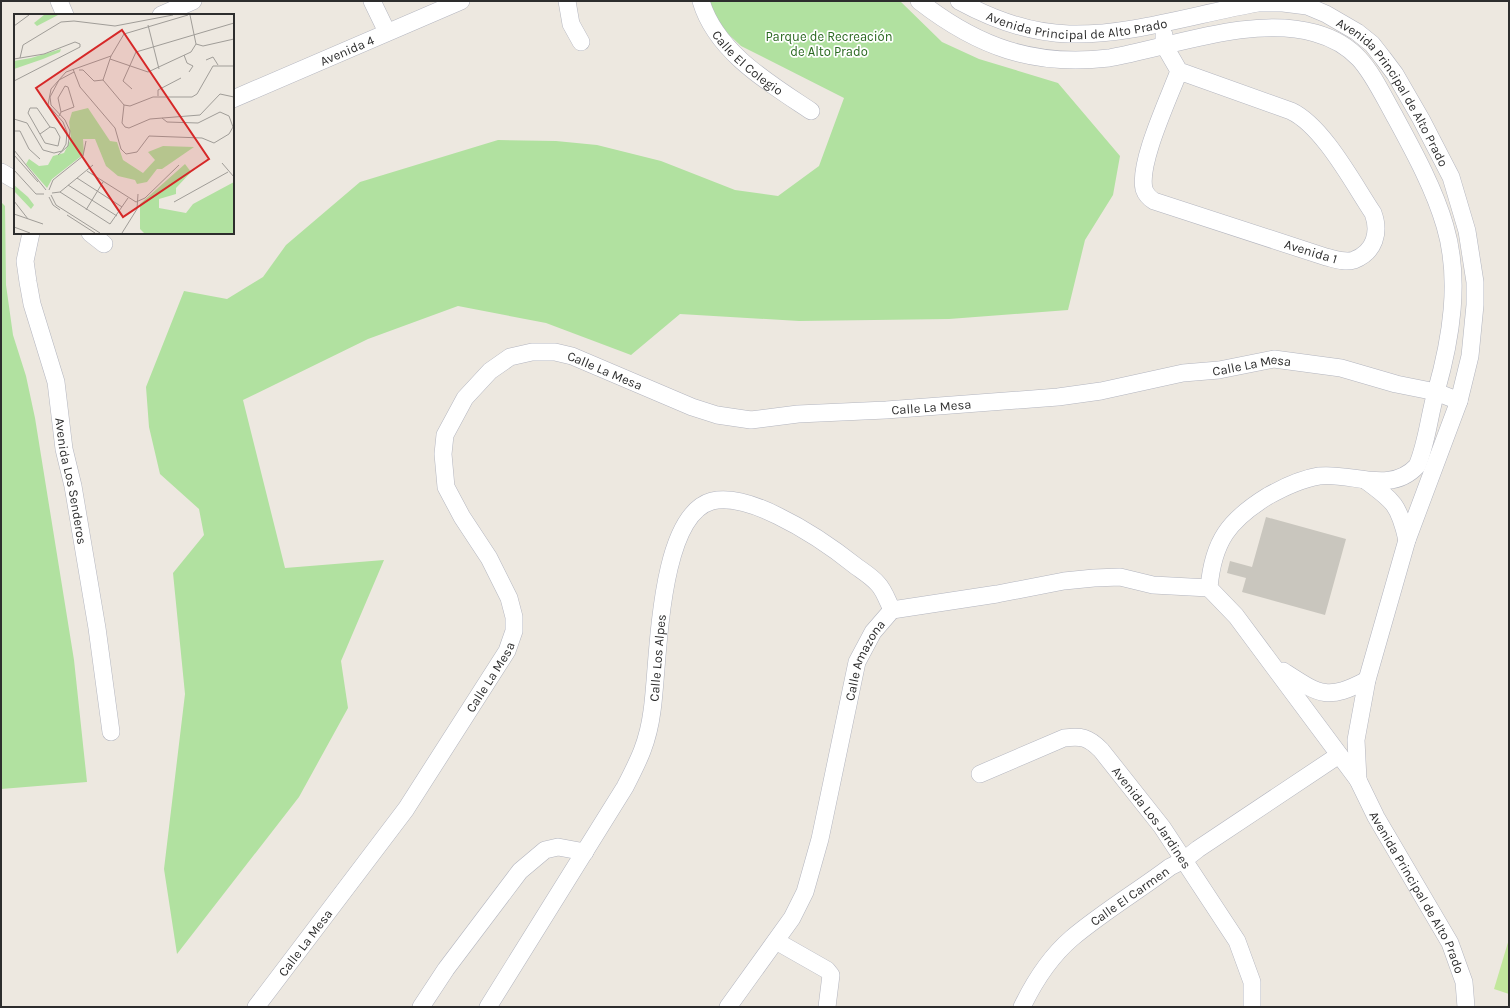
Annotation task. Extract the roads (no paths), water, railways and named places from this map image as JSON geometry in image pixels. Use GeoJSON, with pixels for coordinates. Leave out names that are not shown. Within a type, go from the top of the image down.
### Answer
{"type":"FeatureCollection","features":[{"type":"Feature","properties":{"kind":"street"},"geometry":{"type":"LineString","coordinates":[[59,1],[65,14]]}},
{"type":"Feature","properties":{"kind":"street"},"geometry":{"type":"LineString","coordinates":[[163,14],[193,1]]}},
{"type":"Feature","properties":{"kind":"street"},"geometry":{"type":"LineString","coordinates":[[372,1],[387,32]]}},
{"type":"Feature","properties":{"kind":"street","name":"Avenida 4"},"geometry":{"type":"LineString","coordinates":[[234,100],[461,1]]}},
{"type":"Feature","properties":{"kind":"street"},"geometry":{"type":"LineString","coordinates":[[567,1],[571,24],[581,42]]}},
{"type":"Feature","properties":{"kind":"street","name":"Calle El Colegio"},"geometry":{"type":"LineString","coordinates":[[701,1],[705,15],[721,41],[780,90],[811,111]]}},
{"type":"Feature","properties":{"kind":"street","name":"Avenida Principal de Alto Prado"},"geometry":{"type":"LineString","coordinates":[[919,1],[954,25],[997,47],[1018,54],[1041,58],[1091,60],[1132,54],[1232,32],[1259,28],[1292,28],[1315,32],[1348,47],[1361,60],[1409,142],[1440,211],[1446,228],[1452,265],[1453,307],[1448,338],[1417,466],[1400,479],[1365,480],[1335,476],[1319,476],[1305,479],[1282,488],[1249,508],[1236,519],[1222,539],[1212,560],[1209,588],[1236,616],[1358,780],[1376,817],[1450,943],[1464,982],[1466,1007]]}},
{"type":"Feature","properties":{"kind":"street","name":"Avenida Principal de Alto Prado"},"geometry":{"type":"LineString","coordinates":[[959,1],[988,15],[1005,21],[1035,29],[1068,34],[1105,32],[1258,3],[1284,2],[1308,6],[1326,14],[1357,32],[1372,44],[1395,74],[1451,177],[1466,231],[1475,282],[1475,305],[1470,356],[1459,401],[1407,540],[1367,680],[1356,740],[1358,780]]}},
{"type":"Feature","properties":{"kind":"street"},"geometry":{"type":"LineString","coordinates":[[1164,22],[1164,46],[1179,71]]}},
{"type":"Feature","properties":{"kind":"street","name":"Avenida 1"},"geometry":{"type":"LineString","coordinates":[[1179,71],[1291,111],[1301,116],[1310,124],[1326,143],[1372,213],[1376,223],[1377,234],[1372,244],[1364,254],[1354,260],[1343,261],[1326,257],[1154,201],[1148,197],[1144,188],[1147,154],[1179,71]]}},
{"type":"Feature","properties":{"kind":"street"},"geometry":{"type":"LineString","coordinates":[[1,172],[14,179]]}},
{"type":"Feature","properties":{"kind":"street","name":"Avenida Los Senderos"},"geometry":{"type":"LineString","coordinates":[[31,234],[25,261],[28,282],[32,304],[56,382],[64,449],[73,486],[97,628],[111,732]]}},
{"type":"Feature","properties":{"kind":"street"},"geometry":{"type":"LineString","coordinates":[[91,234],[104,244]]}},
{"type":"Feature","properties":{"kind":"street","name":"Calle La Mesa"},"geometry":{"type":"LineString","coordinates":[[256,1007],[406,809],[507,651],[514,631],[514,617],[509,598],[489,558],[462,517],[446,487],[443,454],[445,435],[465,398],[490,371],[510,357],[532,352],[555,352],[572,356],[692,407],[717,415],[752,420],[798,414],[886,410],[1058,397],[1101,391],[1183,373],[1219,370],[1274,359],[1341,368],[1396,384],[1436,392],[1459,401]]}},
{"type":"Feature","properties":{"kind":"street","name":"Avenida Principal de Alto Prado"},"geometry":{"type":"LineString","coordinates":[[1365,480],[1390,499],[1396,506],[1402,516],[1407,540]]}},
{"type":"Feature","properties":{"kind":"street","name":"Calle Los Alpes"},"geometry":{"type":"LineString","coordinates":[[488,1007],[625,787],[643,752],[652,711],[663,595],[669,566],[679,534],[699,509],[711,501],[722,500],[758,506],[800,526],[838,552],[879,584],[892,610]]}},
{"type":"Feature","properties":{"kind":"street","name":"Calle Amazona"},"geometry":{"type":"LineString","coordinates":[[728,1007],[792,918],[805,892],[812,869],[857,662],[873,632],[892,610],[997,594],[1064,581],[1094,578],[1120,577],[1153,585],[1209,588]]}},
{"type":"Feature","properties":{"kind":"street","name":"Avenida Principal de Alto Prado"},"geometry":{"type":"LineString","coordinates":[[1274,666],[1311,688],[1328,693],[1341,692],[1367,680]]}},
{"type":"Feature","properties":{"kind":"street","name":"Avenida Los Jardines"},"geometry":{"type":"LineString","coordinates":[[980,774],[1064,738],[1078,736],[1091,740],[1101,750],[1162,827],[1171,844],[1184,860],[1237,941],[1252,982],[1252,1007]]}},
{"type":"Feature","properties":{"kind":"street","name":"Calle El Carmen"},"geometry":{"type":"LineString","coordinates":[[1022,1007],[1030,991],[1050,961],[1072,938],[1170,867],[1184,860],[1198,849],[1339,755]]}},
{"type":"Feature","properties":{"kind":"street"},"geometry":{"type":"LineString","coordinates":[[421,1007],[446,969],[520,871],[545,850],[558,847],[585,852]]}},
{"type":"Feature","properties":{"kind":"street"},"geometry":{"type":"LineString","coordinates":[[776,941],[827,970],[831,974],[827,1007]]}},
{"type":"Feature","properties":{"kind":"park label","name":"Parque de Recreación de Alto Prado"},"geometry":{"type":"Point","coordinates":[829,44]}}]}
